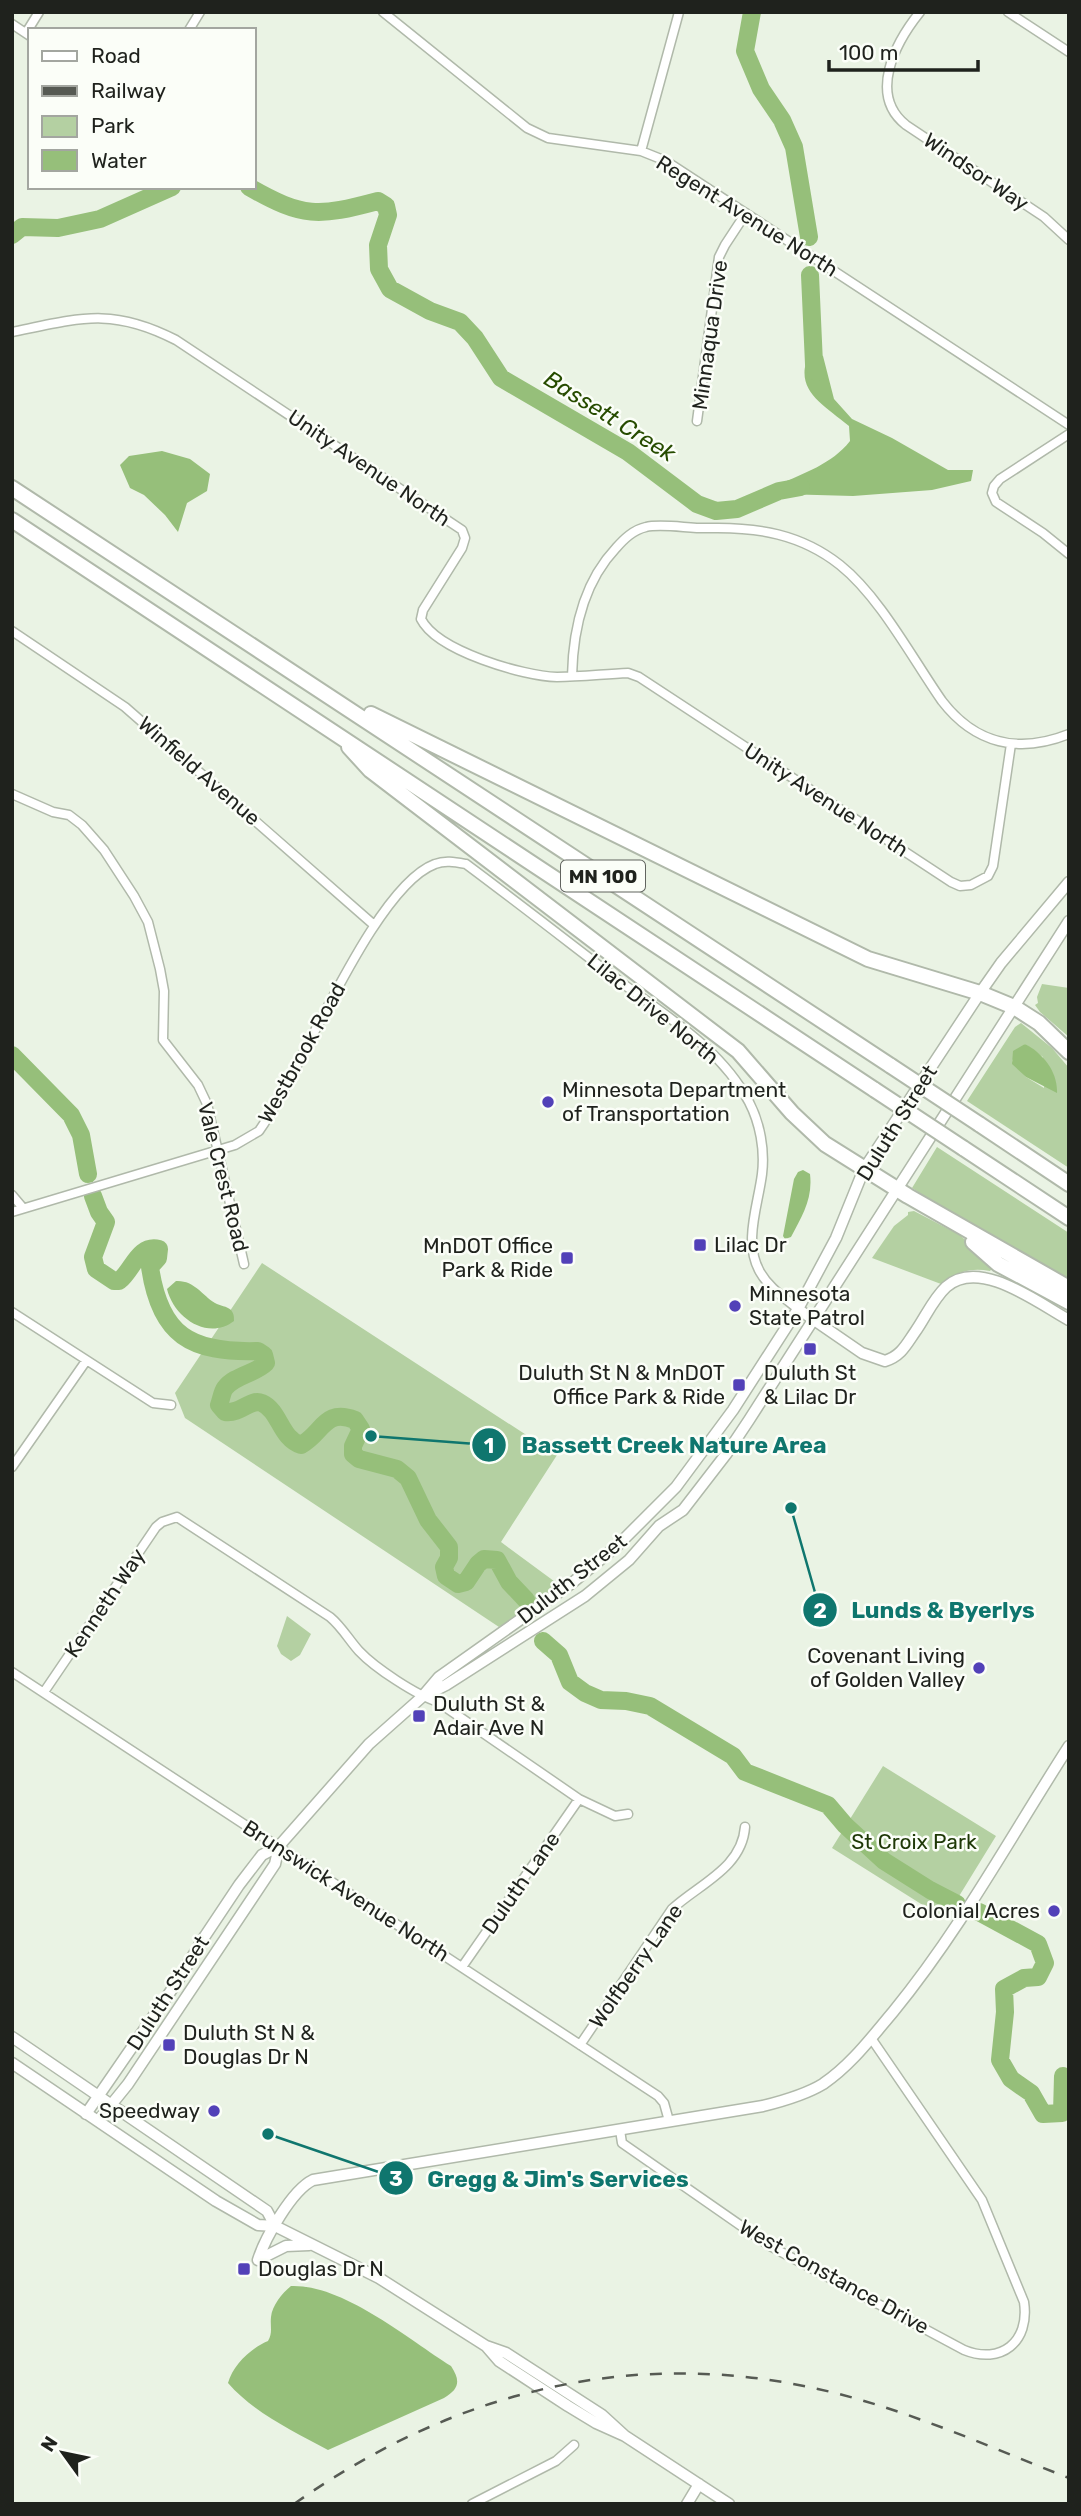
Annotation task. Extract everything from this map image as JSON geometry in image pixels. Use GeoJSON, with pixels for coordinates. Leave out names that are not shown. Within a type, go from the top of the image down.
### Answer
{"type":"FeatureCollection","features":[{"type":"Feature","properties":{"kind":"highway","name":"MN 100"},"geometry":{"type":"LineString","coordinates":[[12,488],[1069,1184]]}},
{"type":"Feature","properties":{"kind":"highway","name":"MN 100"},"geometry":{"type":"LineString","coordinates":[[12,520],[1069,1218]]}},
{"type":"Feature","properties":{"kind":"highway"},"geometry":{"type":"LineString","coordinates":[[316,687],[868,959],[980,993],[1014,1007],[1039,1023],[1069,1052]]}},
{"type":"Feature","properties":{"kind":"highway"},"geometry":{"type":"LineString","coordinates":[[337,733],[370,770],[738,1051],[808,1130],[825,1144],[1069,1288]]}},
{"type":"Feature","properties":{"kind":"highway"},"geometry":{"type":"LineString","coordinates":[[955,1223],[998,1264],[1069,1302]]}},
{"type":"Feature","properties":{"kind":"street"},"geometry":{"type":"LineString","coordinates":[[31,28],[39,12]]}},
{"type":"Feature","properties":{"kind":"street"},"geometry":{"type":"LineString","coordinates":[[190,28],[200,12]]}},
{"type":"Feature","properties":{"kind":"street","name":"Regent Avenue North"},"geometry":{"type":"LineString","coordinates":[[383,12],[527,128],[548,138],[641,151],[666,161],[1069,425]]}},
{"type":"Feature","properties":{"kind":"street","name":"Windsor Way"},"geometry":{"type":"LineString","coordinates":[[920,12],[906,33],[886,82],[887,101],[891,111],[906,125],[1036,211],[1069,240]]}},
{"type":"Feature","properties":{"kind":"street"},"geometry":{"type":"LineString","coordinates":[[1008,12],[1069,52]]}},
{"type":"Feature","properties":{"kind":"street"},"geometry":{"type":"LineString","coordinates":[[641,151],[676,14]]}},
{"type":"Feature","properties":{"kind":"street"},"geometry":{"type":"LineString","coordinates":[[12,24],[28,34]]}},
{"type":"Feature","properties":{"kind":"street","name":"Minnaqua Drive"},"geometry":{"type":"LineString","coordinates":[[697,421],[719,257],[746,214]]}},
{"type":"Feature","properties":{"kind":"street","name":"Unity Avenue North"},"geometry":{"type":"LineString","coordinates":[[12,332],[97,317],[138,323],[176,340],[462,530],[465,538],[462,548],[423,610],[421,619],[427,629],[447,643],[492,662],[536,674],[572,676],[628,673],[639,677],[960,886],[971,885],[988,876],[993,866],[1011,744]]}},
{"type":"Feature","properties":{"kind":"street"},"geometry":{"type":"LineString","coordinates":[[1069,434],[1000,479],[993,486],[992,493],[996,502],[1069,554]]}},
{"type":"Feature","properties":{"kind":"street"},"geometry":{"type":"LineString","coordinates":[[572,676],[586,594],[600,565],[627,536],[646,527],[738,527],[792,537],[817,549],[840,565],[860,584],[953,716],[984,737],[1011,744],[1039,744],[1069,734]]}},
{"type":"Feature","properties":{"kind":"street","name":"Winfield Avenue"},"geometry":{"type":"LineString","coordinates":[[12,631],[125,707],[374,925]]}},
{"type":"Feature","properties":{"kind":"street","name":"Vale Crest Road"},"geometry":{"type":"LineString","coordinates":[[12,794],[69,816],[82,825],[104,850],[141,909],[152,936],[164,991],[163,1040],[198,1085],[207,1104],[244,1264]]}},
{"type":"Feature","properties":{"kind":"street","name":"Westbrook Road"},"geometry":{"type":"LineString","coordinates":[[12,1212],[219,1150],[248,1139],[259,1131],[374,925],[418,874],[434,864],[450,861],[466,864]]}},
{"type":"Feature","properties":{"kind":"street","name":"Lilac Drive North"},"geometry":{"type":"LineString","coordinates":[[466,864],[693,1037],[732,1076],[749,1102],[760,1138],[762,1172],[752,1236],[755,1259],[768,1283],[798,1309],[862,1353],[885,1361],[899,1355],[947,1286],[969,1276],[1002,1283],[1069,1320]]}},
{"type":"Feature","properties":{"kind":"street","name":"Duluth Street"},"geometry":{"type":"LineString","coordinates":[[86,2114],[177,1982],[239,1885],[262,1855],[279,1846],[369,1744],[422,1697],[439,1678],[595,1564],[676,1487],[733,1410],[798,1309],[836,1238],[864,1169],[1001,963],[1069,882]]}},
{"type":"Feature","properties":{"kind":"street","name":"Duluth Street"},"geometry":{"type":"LineString","coordinates":[[422,1697],[446,1685],[585,1596],[629,1560],[659,1526],[683,1510],[727,1453],[1069,921]]}},
{"type":"Feature","properties":{"kind":"street"},"geometry":{"type":"LineString","coordinates":[[12,1195],[23,1208]]}},
{"type":"Feature","properties":{"kind":"street"},"geometry":{"type":"LineString","coordinates":[[12,1312],[153,1402],[171,1405]]}},
{"type":"Feature","properties":{"kind":"street"},"geometry":{"type":"LineString","coordinates":[[12,1467],[86,1361]]}},
{"type":"Feature","properties":{"kind":"street","name":"Kenneth Way"},"geometry":{"type":"LineString","coordinates":[[44,1692],[156,1527],[170,1518],[184,1520],[330,1617],[341,1626],[363,1654],[422,1697]]}},
{"type":"Feature","properties":{"kind":"street","name":"Brunswick Avenue North"},"geometry":{"type":"LineString","coordinates":[[12,1672],[658,2096],[664,2103],[668,2121]]}},
{"type":"Feature","properties":{"kind":"street"},"geometry":{"type":"LineString","coordinates":[[422,1697],[438,1702],[579,1799],[615,1816],[628,1814]]}},
{"type":"Feature","properties":{"kind":"street"},"geometry":{"type":"LineString","coordinates":[[314,2245],[286,2246],[258,2260],[265,2240],[299,2189],[313,2180],[786,2100],[821,2085],[847,2065],[929,1967],[1065,1761],[1069,1746]]}},
{"type":"Feature","properties":{"kind":"street","name":"Duluth Lane"},"geometry":{"type":"LineString","coordinates":[[462,1967],[579,1799]]}},
{"type":"Feature","properties":{"kind":"street","name":"Wolfberry Lane"},"geometry":{"type":"LineString","coordinates":[[580,2045],[672,1909],[737,1855],[744,1841],[745,1827]]}},
{"type":"Feature","properties":{"kind":"street","name":"Duluth Street"},"geometry":{"type":"LineString","coordinates":[[98,2121],[128,2084],[275,1864],[279,1846]]}},
{"type":"Feature","properties":{"kind":"street"},"geometry":{"type":"LineString","coordinates":[[12,2037],[267,2211],[275,2226]]}},
{"type":"Feature","properties":{"kind":"street","name":"West Constance Drive"},"geometry":{"type":"LineString","coordinates":[[620,2130],[622,2143],[770,2246],[964,2350],[976,2355],[994,2355],[1010,2347],[1018,2339],[1026,2316],[1024,2302],[982,2200],[871,2038]]}},
{"type":"Feature","properties":{"kind":"street"},"geometry":{"type":"LineString","coordinates":[[12,2063],[178,2178],[236,2213],[258,2225],[275,2226],[379,2278],[486,2346],[506,2353],[602,2415],[625,2436],[729,2504]]}},
{"type":"Feature","properties":{"kind":"street"},"geometry":{"type":"LineString","coordinates":[[472,2504],[556,2461],[574,2445]]}},
{"type":"Feature","properties":{"kind":"street"},"geometry":{"type":"LineString","coordinates":[[687,2504],[699,2484]]}},
{"type":"Feature","properties":{"kind":"green space"},"geometry":{"type":"Polygon","coordinates":[[[1042,984],[1069,988],[1069,1037],[1035,1005],[1038,1003],[1037,997],[1042,984]]]}},
{"type":"Feature","properties":{"kind":"green space"},"geometry":{"type":"Polygon","coordinates":[[[1021,1023],[1052,1048],[1069,1068],[1069,1168],[967,1101],[1015,1027],[1021,1023]],[[1025,1044],[1012,1061],[1026,1077],[1044,1088],[1043,1057],[1025,1044]]]}},
{"type":"Feature","properties":{"kind":"green space"},"geometry":{"type":"Polygon","coordinates":[[[937,1147],[1069,1233],[1069,1282],[972,1227],[912,1188],[937,1147]]]}},
{"type":"Feature","properties":{"kind":"green space"},"geometry":{"type":"Polygon","coordinates":[[[914,1211],[960,1235],[993,1267],[990,1271],[964,1272],[941,1284],[872,1258],[894,1226],[908,1215],[908,1212],[914,1211]]]}},
{"type":"Feature","properties":{"kind":"green space"},"geometry":{"type":"Polygon","coordinates":[[[262,1263],[557,1455],[501,1542],[562,1587],[499,1627],[185,1418],[175,1393],[262,1263]]]}},
{"type":"Feature","properties":{"kind":"green space"},"geometry":{"type":"Polygon","coordinates":[[[287,1616],[311,1634],[300,1655],[291,1661],[281,1654],[277,1646],[287,1616]]]}},
{"type":"Feature","properties":{"kind":"green space","name":"St Croix Park"},"geometry":{"type":"Polygon","coordinates":[[[883,1766],[996,1836],[945,1919],[832,1848],[883,1766]]]}},
{"type":"Feature","properties":{"kind":"water"},"geometry":{"type":"Polygon","coordinates":[[[811,350],[823,356],[834,399],[852,419],[948,470],[973,470],[971,481],[932,490],[853,496],[781,494],[778,485],[826,462],[850,441],[849,426],[819,402],[807,385],[806,364],[811,350]]]}},
{"type":"Feature","properties":{"kind":"water"},"geometry":{"type":"Polygon","coordinates":[[[162,451],[190,459],[210,474],[207,491],[187,503],[178,532],[144,495],[130,488],[120,465],[129,456],[162,451]]]}},
{"type":"Feature","properties":{"kind":"water"},"geometry":{"type":"Polygon","coordinates":[[[1025,1044],[1038,1052],[1048,1064],[1055,1078],[1057,1093],[1026,1077],[1012,1064],[1013,1051],[1025,1044]]]}},
{"type":"Feature","properties":{"kind":"water"},"geometry":{"type":"Polygon","coordinates":[[[803,1170],[810,1174],[808,1199],[791,1237],[785,1239],[783,1236],[794,1179],[798,1172],[803,1170]]]}},
{"type":"Feature","properties":{"kind":"water"},"geometry":{"type":"Polygon","coordinates":[[[176,1281],[193,1285],[215,1303],[229,1309],[234,1321],[214,1329],[193,1323],[184,1317],[171,1300],[167,1289],[176,1281]]]}},
{"type":"Feature","properties":{"kind":"water"},"geometry":{"type":"Polygon","coordinates":[[[291,2286],[332,2294],[395,2328],[451,2366],[457,2380],[455,2388],[444,2398],[328,2450],[275,2421],[238,2394],[228,2383],[244,2358],[268,2341],[273,2308],[291,2286]]]}},
{"type":"Feature","properties":{"kind":"waterway","name":"Bassett Creek"},"geometry":{"type":"LineString","coordinates":[[752,12],[745,51],[761,89],[782,120],[794,147],[809,237]]}},
{"type":"Feature","properties":{"kind":"waterway","name":"Bassett Creek"},"geometry":{"type":"LineString","coordinates":[[12,235],[22,227],[58,228],[100,219],[168,189]]}},
{"type":"Feature","properties":{"kind":"waterway","name":"Bassett Creek"},"geometry":{"type":"LineString","coordinates":[[253,189],[284,205],[311,212],[340,210],[378,201],[386,206],[388,215],[378,245],[379,269],[390,289],[430,311],[460,322],[475,338],[501,378],[628,452],[697,504],[716,511],[737,509],[779,491],[801,487]]}},
{"type":"Feature","properties":{"kind":"waterway","name":"Bassett Creek"},"geometry":{"type":"LineString","coordinates":[[810,275],[814,364],[817,372]]}},
{"type":"Feature","properties":{"kind":"waterway","name":"Bassett Creek"},"geometry":{"type":"LineString","coordinates":[[12,1055],[71,1115],[81,1135],[88,1174]]}},
{"type":"Feature","properties":{"kind":"waterway","name":"Bassett Creek"},"geometry":{"type":"LineString","coordinates":[[93,1196],[106,1222],[93,1257],[96,1269],[114,1281],[119,1281],[141,1254],[152,1248],[159,1249],[158,1258],[150,1267],[155,1291],[171,1324],[183,1336],[197,1343],[235,1351],[258,1351],[264,1355],[266,1363],[234,1380],[225,1388],[219,1405],[225,1412],[262,1403],[273,1412],[289,1437],[301,1445],[330,1419],[345,1417],[355,1420],[361,1429],[353,1446],[353,1454],[359,1459],[397,1469],[408,1478],[428,1520],[449,1547],[449,1558],[444,1567],[446,1576],[458,1584],[466,1582],[484,1559],[497,1560],[509,1582],[526,1600]]}},
{"type":"Feature","properties":{"kind":"waterway","name":"Bassett Creek"},"geometry":{"type":"LineString","coordinates":[[543,1641],[559,1655],[570,1682],[585,1693],[601,1700],[650,1706],[733,1756],[745,1772],[828,1805],[845,1825],[884,1861],[957,1904]]}},
{"type":"Feature","properties":{"kind":"waterway","name":"Bassett Creek"},"geometry":{"type":"LineString","coordinates":[[979,1912],[1038,1944],[1045,1963],[1038,1977],[1024,1978],[1004,1989],[1005,2012],[1000,2060],[1011,2079],[1031,2093],[1043,2114],[1062,2113],[1063,2076],[1069,2079]]}},
{"type":"Feature","properties":{"kind":"railway"},"geometry":{"type":"LineString","coordinates":[[294,2504],[356,2464],[420,2431],[485,2405],[552,2387],[621,2376],[691,2374],[762,2379],[835,2393],[894,2410],[1069,2478]]}},
{"type":"Feature","properties":{"kind":"place","name":"Minnesota Department of Transportation"},"geometry":{"type":"Point","coordinates":[548,1102]}},
{"type":"Feature","properties":{"kind":"place","name":"Lilac Dr"},"geometry":{"type":"Point","coordinates":[700,1245]}},
{"type":"Feature","properties":{"kind":"place","name":"MnDOT Office Park & Ride"},"geometry":{"type":"Point","coordinates":[567,1258]}},
{"type":"Feature","properties":{"kind":"place","name":"Minnesota State Patrol"},"geometry":{"type":"Point","coordinates":[735,1306]}},
{"type":"Feature","properties":{"kind":"place","name":"Duluth St & Lilac Dr"},"geometry":{"type":"Point","coordinates":[810,1349]}},
{"type":"Feature","properties":{"kind":"place","name":"Duluth St N & MnDOT Office Park & Ride"},"geometry":{"type":"Point","coordinates":[739,1385]}},
{"type":"Feature","properties":{"kind":"place","name":"Bassett Creek Nature Area"},"geometry":{"type":"Point","coordinates":[371,1436]}},
{"type":"Feature","properties":{"kind":"place","name":"Lunds & Byerlys"},"geometry":{"type":"Point","coordinates":[791,1508]}},
{"type":"Feature","properties":{"kind":"place","name":"Covenant Living of Golden Valley"},"geometry":{"type":"Point","coordinates":[979,1668]}},
{"type":"Feature","properties":{"kind":"place","name":"Duluth St & Adair Ave N"},"geometry":{"type":"Point","coordinates":[419,1716]}},
{"type":"Feature","properties":{"kind":"place","name":"Colonial Acres"},"geometry":{"type":"Point","coordinates":[1054,1911]}},
{"type":"Feature","properties":{"kind":"place","name":"Duluth St N & Douglas Dr N"},"geometry":{"type":"Point","coordinates":[169,2045]}},
{"type":"Feature","properties":{"kind":"place","name":"Speedway"},"geometry":{"type":"Point","coordinates":[214,2111]}},
{"type":"Feature","properties":{"kind":"place","name":"Gregg & Jim's Services"},"geometry":{"type":"Point","coordinates":[268,2134]}},
{"type":"Feature","properties":{"kind":"place","name":"Douglas Dr N"},"geometry":{"type":"Point","coordinates":[244,2269]}}]}
